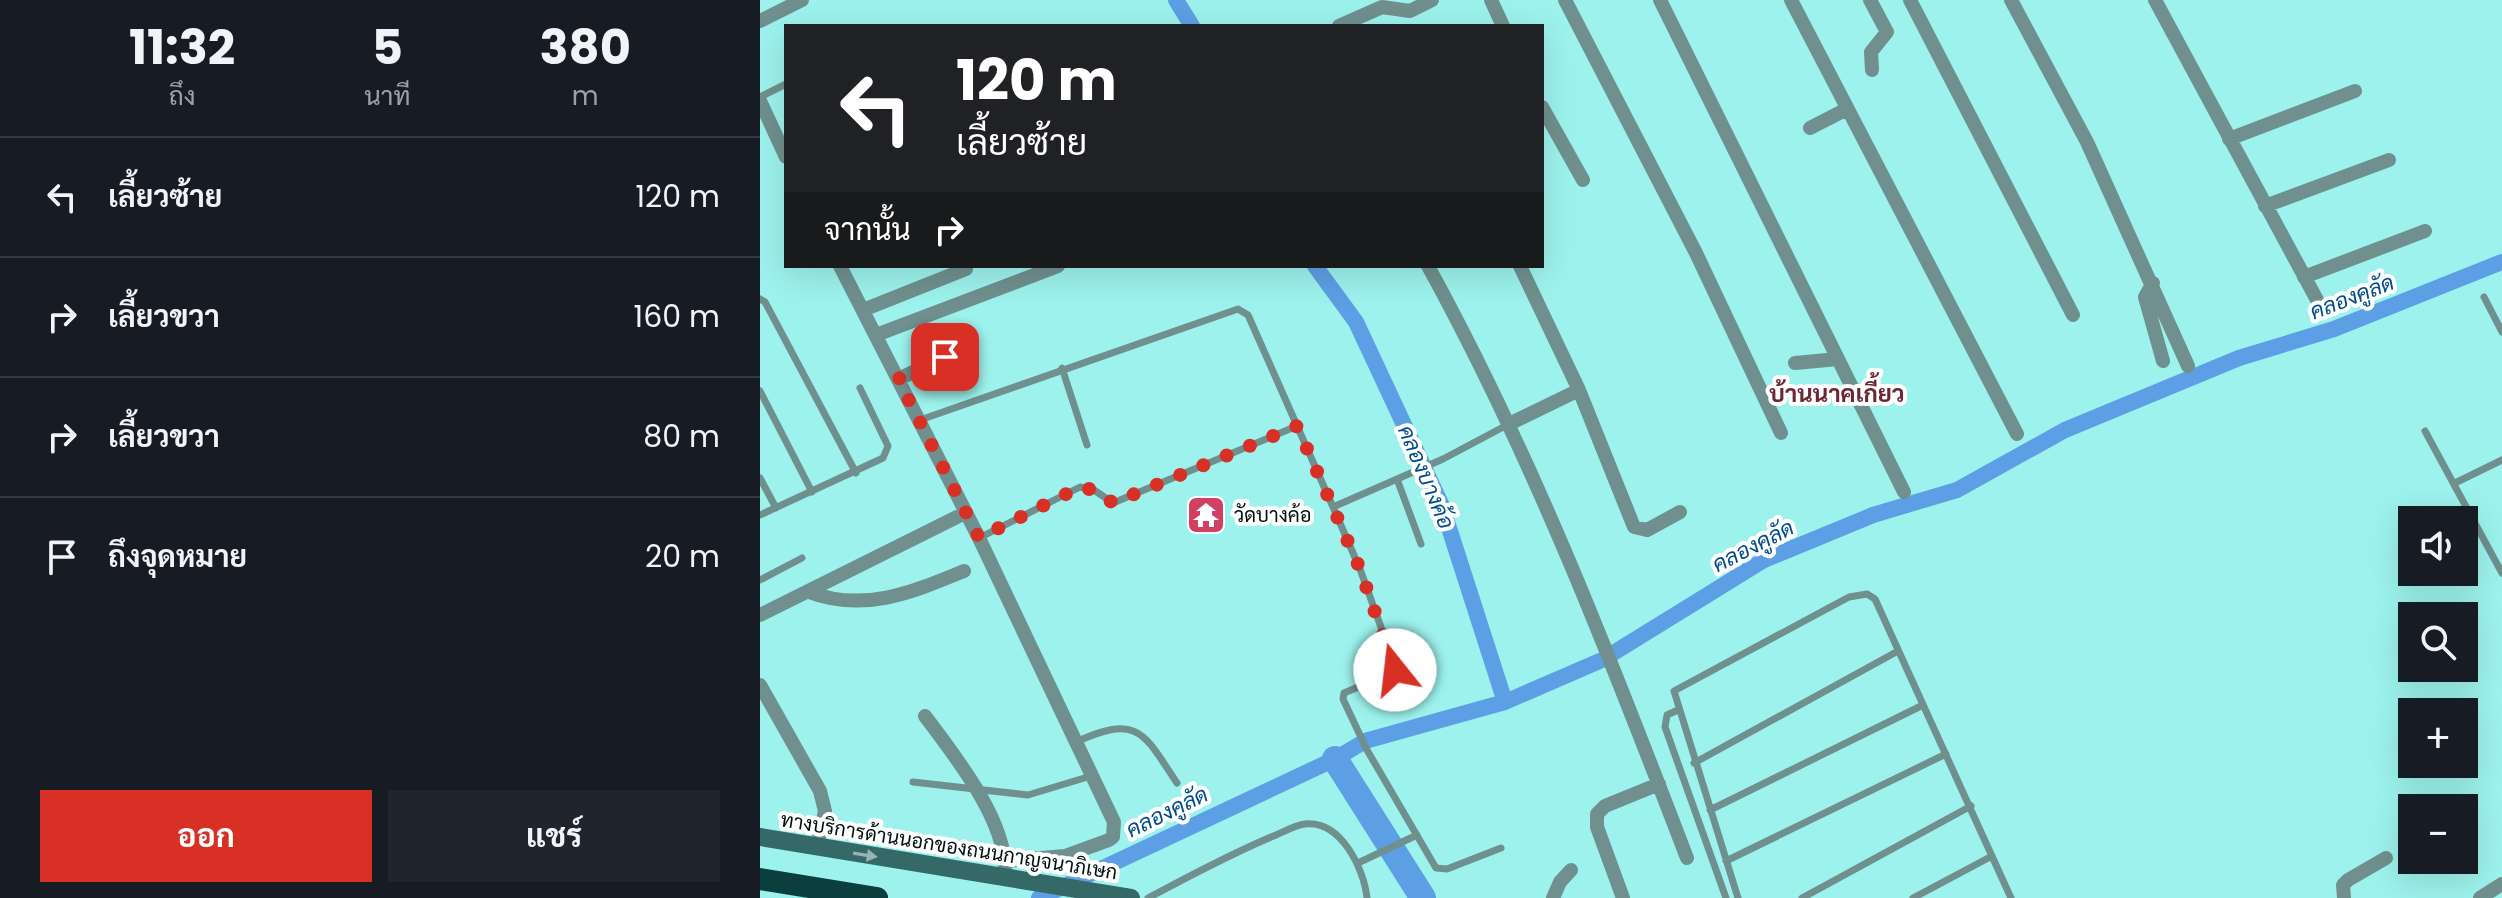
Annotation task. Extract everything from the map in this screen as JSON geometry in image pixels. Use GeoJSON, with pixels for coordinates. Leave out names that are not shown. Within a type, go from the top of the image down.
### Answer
{"type":"FeatureCollection","features":[{"type":"Feature","properties":{"kind":"highway"},"geometry":{"type":"LineString","coordinates":[[760,879],[877,898]]}},
{"type":"Feature","properties":{"kind":"main road","name":"ทางบริการด้านนอกของถนนกาญจนาภิเษก"},"geometry":{"type":"LineString","coordinates":[[760,837],[1011,873],[1131,898]]}},
{"type":"Feature","properties":{"kind":"street"},"geometry":{"type":"LineString","coordinates":[[760,21],[802,0]]}},
{"type":"Feature","properties":{"kind":"street"},"geometry":{"type":"LineString","coordinates":[[1344,24],[1382,7],[1410,18],[1432,0]]}},
{"type":"Feature","properties":{"kind":"street"},"geometry":{"type":"LineString","coordinates":[[1491,0],[1502,24]]}},
{"type":"Feature","properties":{"kind":"street"},"geometry":{"type":"LineString","coordinates":[[1565,0],[1696,253],[1781,433]]}},
{"type":"Feature","properties":{"kind":"street"},"geometry":{"type":"LineString","coordinates":[[1660,0],[1904,492]]}},
{"type":"Feature","properties":{"kind":"street"},"geometry":{"type":"LineString","coordinates":[[1791,0],[2017,434]]}},
{"type":"Feature","properties":{"kind":"street"},"geometry":{"type":"LineString","coordinates":[[1870,0],[1887,32],[1871,52],[1872,70]]}},
{"type":"Feature","properties":{"kind":"street"},"geometry":{"type":"LineString","coordinates":[[1910,0],[2073,315]]}},
{"type":"Feature","properties":{"kind":"street"},"geometry":{"type":"LineString","coordinates":[[2011,0],[2087,142],[2188,366]]}},
{"type":"Feature","properties":{"kind":"street"},"geometry":{"type":"LineString","coordinates":[[2155,0],[2323,311]]}},
{"type":"Feature","properties":{"kind":"street"},"geometry":{"type":"LineString","coordinates":[[2229,139],[2355,91]]}},
{"type":"Feature","properties":{"kind":"street"},"geometry":{"type":"LineString","coordinates":[[760,99],[784,153]]}},
{"type":"Feature","properties":{"kind":"street"},"geometry":{"type":"LineString","coordinates":[[1810,128],[1847,109]]}},
{"type":"Feature","properties":{"kind":"street"},"geometry":{"type":"LineString","coordinates":[[1544,111],[1583,180]]}},
{"type":"Feature","properties":{"kind":"street"},"geometry":{"type":"LineString","coordinates":[[2265,206],[2389,160]]}},
{"type":"Feature","properties":{"kind":"street"},"geometry":{"type":"LineString","coordinates":[[2304,277],[2425,231]]}},
{"type":"Feature","properties":{"kind":"street"},"geometry":{"type":"LineString","coordinates":[[841,268],[979,538],[1114,822],[1113,837],[1011,873],[977,788],[925,716]]}},
{"type":"Feature","properties":{"kind":"street"},"geometry":{"type":"LineString","coordinates":[[876,335],[1053,268]]}},
{"type":"Feature","properties":{"kind":"street"},"geometry":{"type":"LineString","coordinates":[[1429,268],[1509,424],[1604,641],[1687,858]]}},
{"type":"Feature","properties":{"kind":"street"},"geometry":{"type":"LineString","coordinates":[[1521,268],[1579,390],[1634,527],[1647,530],[1680,512]]}},
{"type":"Feature","properties":{"kind":"street"},"geometry":{"type":"LineString","coordinates":[[863,310],[966,269]]}},
{"type":"Feature","properties":{"kind":"street"},"geometry":{"type":"LineString","coordinates":[[2153,283],[2145,297],[2163,361]]}},
{"type":"Feature","properties":{"kind":"street"},"geometry":{"type":"LineString","coordinates":[[898,379],[969,347]]}},
{"type":"Feature","properties":{"kind":"street"},"geometry":{"type":"LineString","coordinates":[[1795,363],[1838,359]]}},
{"type":"Feature","properties":{"kind":"street"},"geometry":{"type":"LineString","coordinates":[[1509,424],[1579,390]]}},
{"type":"Feature","properties":{"kind":"street"},"geometry":{"type":"LineString","coordinates":[[760,615],[965,513]]}},
{"type":"Feature","properties":{"kind":"street"},"geometry":{"type":"LineString","coordinates":[[809,592],[833,600],[894,599],[964,571]]}},
{"type":"Feature","properties":{"kind":"street"},"geometry":{"type":"LineString","coordinates":[[760,685],[820,791],[825,811],[817,847]]}},
{"type":"Feature","properties":{"kind":"street"},"geometry":{"type":"LineString","coordinates":[[1623,898],[1597,827],[1597,814],[1605,806],[1659,784]]}},
{"type":"Feature","properties":{"kind":"street"},"geometry":{"type":"LineString","coordinates":[[2344,898],[2343,885],[2348,880],[2386,858]]}},
{"type":"Feature","properties":{"kind":"street"},"geometry":{"type":"LineString","coordinates":[[1553,898],[1571,870]]}},
{"type":"Feature","properties":{"kind":"street"},"geometry":{"type":"LineString","coordinates":[[2480,898],[2502,884]]}},
{"type":"Feature","properties":{"kind":"lane"},"geometry":{"type":"LineString","coordinates":[[760,99],[784,85]]}},
{"type":"Feature","properties":{"kind":"lane"},"geometry":{"type":"LineString","coordinates":[[2484,297],[2502,332]]}},
{"type":"Feature","properties":{"kind":"lane"},"geometry":{"type":"LineString","coordinates":[[760,299],[765,302],[856,473]]}},
{"type":"Feature","properties":{"kind":"lane"},"geometry":{"type":"LineString","coordinates":[[918,421],[1062,368],[1238,309],[1248,315],[1360,569],[1395,666],[1393,672],[1344,693],[1353,722],[1415,836],[1436,868],[1441,870],[1501,848]]}},
{"type":"Feature","properties":{"kind":"lane"},"geometry":{"type":"LineString","coordinates":[[1062,368],[1087,445]]}},
{"type":"Feature","properties":{"kind":"lane"},"geometry":{"type":"LineString","coordinates":[[760,515],[883,458],[888,446],[860,388]]}},
{"type":"Feature","properties":{"kind":"lane"},"geometry":{"type":"LineString","coordinates":[[760,391],[812,492]]}},
{"type":"Feature","properties":{"kind":"lane"},"geometry":{"type":"LineString","coordinates":[[1333,507],[1443,459],[1509,424]]}},
{"type":"Feature","properties":{"kind":"lane"},"geometry":{"type":"LineString","coordinates":[[979,538],[1080,487],[1094,490],[1113,503],[1297,426]]}},
{"type":"Feature","properties":{"kind":"lane"},"geometry":{"type":"LineString","coordinates":[[2425,431],[2502,573]]}},
{"type":"Feature","properties":{"kind":"lane"},"geometry":{"type":"LineString","coordinates":[[2455,483],[2502,460]]}},
{"type":"Feature","properties":{"kind":"lane"},"geometry":{"type":"LineString","coordinates":[[760,478],[776,508]]}},
{"type":"Feature","properties":{"kind":"lane"},"geometry":{"type":"LineString","coordinates":[[1397,479],[1421,544]]}},
{"type":"Feature","properties":{"kind":"lane"},"geometry":{"type":"LineString","coordinates":[[760,580],[802,558]]}},
{"type":"Feature","properties":{"kind":"lane"},"geometry":{"type":"LineString","coordinates":[[1738,898],[1673,693],[1683,683],[1849,597],[1867,594],[1875,599],[2011,898]]}},
{"type":"Feature","properties":{"kind":"lane"},"geometry":{"type":"LineString","coordinates":[[1694,763],[1898,651]]}},
{"type":"Feature","properties":{"kind":"lane"},"geometry":{"type":"LineString","coordinates":[[1710,810],[1923,705]]}},
{"type":"Feature","properties":{"kind":"lane"},"geometry":{"type":"LineString","coordinates":[[1678,710],[1667,715],[1665,727],[1726,898]]}},
{"type":"Feature","properties":{"kind":"lane"},"geometry":{"type":"LineString","coordinates":[[1075,742],[1114,729],[1136,730],[1145,736],[1177,783]]}},
{"type":"Feature","properties":{"kind":"lane"},"geometry":{"type":"LineString","coordinates":[[1726,861],[1946,754]]}},
{"type":"Feature","properties":{"kind":"lane"},"geometry":{"type":"LineString","coordinates":[[913,782],[1028,795],[1091,776]]}},
{"type":"Feature","properties":{"kind":"lane"},"geometry":{"type":"LineString","coordinates":[[1802,898],[1971,806]]}},
{"type":"Feature","properties":{"kind":"lane"},"geometry":{"type":"LineString","coordinates":[[1148,898],[1259,842],[1305,824],[1322,826],[1338,837],[1358,863],[1367,898]]}},
{"type":"Feature","properties":{"kind":"lane"},"geometry":{"type":"LineString","coordinates":[[1358,863],[1415,836]]}},
{"type":"Feature","properties":{"kind":"lane"},"geometry":{"type":"LineString","coordinates":[[1913,898],[1992,856]]}},
{"type":"Feature","properties":{"kind":"waterway","name":"คลองบางค้อ"},"geometry":{"type":"LineString","coordinates":[[1176,0],[1191,24]]}},
{"type":"Feature","properties":{"kind":"waterway","name":"คลองคูลัด"},"geometry":{"type":"LineString","coordinates":[[1039,898],[1335,759],[1365,741],[1505,702],[1602,660],[1764,560],[1873,515],[1957,490],[2065,430],[2239,358],[2334,329],[2502,262]]}},
{"type":"Feature","properties":{"kind":"waterway","name":"คลองบางค้อ"},"geometry":{"type":"LineString","coordinates":[[1316,268],[1356,322],[1442,506],[1505,702]]}},
{"type":"Feature","properties":{"kind":"waterway","name":"คลองบางค้อ"},"geometry":{"type":"LineString","coordinates":[[1335,759],[1423,898]]}},
{"type":"Feature","properties":{"kind":"place","name":"วัดบางค้อ"},"geometry":{"type":"Point","coordinates":[1206,515]}},
{"type":"Feature","properties":{"kind":"district","name":"บ้านนาคเกี้ยว"},"geometry":{"type":"Point","coordinates":[1837,393]}},
{"type":"Feature","properties":{"kind":"route"},"geometry":{"type":"LineString","coordinates":[[945,357],[898,379],[979,538],[1080,487],[1094,490],[1113,503],[1297,426],[1360,569],[1395,670]]}}]}
